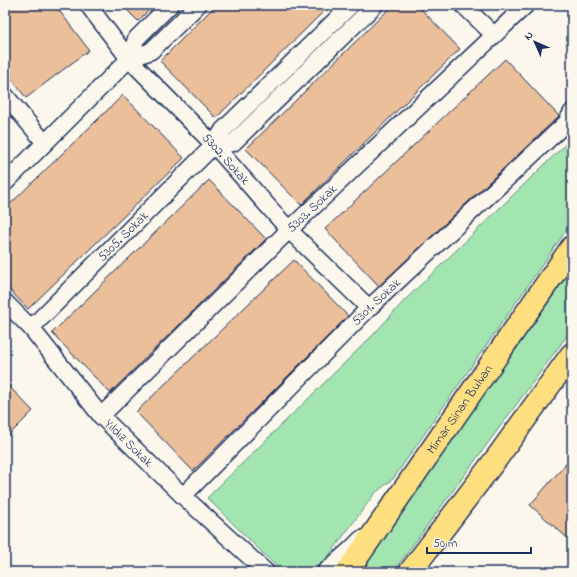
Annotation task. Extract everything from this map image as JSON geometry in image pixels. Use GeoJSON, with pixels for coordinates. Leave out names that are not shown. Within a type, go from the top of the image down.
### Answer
{"type":"FeatureCollection","features":[{"type":"Feature","properties":{"kind":"highway","name":"Mimar Sinan Bulvarı"},"geometry":{"type":"LineString","coordinates":[[347,572],[572,247]]}},
{"type":"Feature","properties":{"kind":"highway"},"geometry":{"type":"LineString","coordinates":[[410,572],[499,455],[572,354]]}},
{"type":"Feature","properties":{"kind":"street","name":"5302. Sokak"},"geometry":{"type":"LineString","coordinates":[[88,5],[129,59],[214,145],[289,230],[369,308]]}},
{"type":"Feature","properties":{"kind":"street"},"geometry":{"type":"LineString","coordinates":[[129,59],[136,39],[170,5]]}},
{"type":"Feature","properties":{"kind":"street"},"geometry":{"type":"LineString","coordinates":[[5,183],[129,59],[150,51],[198,5]]}},
{"type":"Feature","properties":{"kind":"street","name":"5305. Sokak"},"geometry":{"type":"LineString","coordinates":[[32,328],[214,145],[223,130],[351,5]]}},
{"type":"Feature","properties":{"kind":"street"},"geometry":{"type":"LineString","coordinates":[[214,145],[233,143],[376,5]]}},
{"type":"Feature","properties":{"kind":"street"},"geometry":{"type":"LineString","coordinates":[[463,5],[494,35]]}},
{"type":"Feature","properties":{"kind":"street","name":"5303. Sokak"},"geometry":{"type":"LineString","coordinates":[[101,416],[289,230],[526,5]]}},
{"type":"Feature","properties":{"kind":"street"},"geometry":{"type":"LineString","coordinates":[[5,95],[46,143]]}},
{"type":"Feature","properties":{"kind":"street","name":"5301. Sokak"},"geometry":{"type":"LineString","coordinates":[[183,496],[369,308],[566,123],[572,112]]}},
{"type":"Feature","properties":{"kind":"street","name":"Yıldız Sokak"},"geometry":{"type":"LineString","coordinates":[[5,302],[32,328],[101,416],[183,496],[266,572]]}},
{"type":"Feature","properties":{"kind":"street"},"geometry":{"type":"LineString","coordinates":[[325,572],[350,550],[396,501]]}},
{"type":"Feature","properties":{"kind":"green space"},"geometry":{"type":"Polygon","coordinates":[[[572,138],[572,222],[393,479],[375,493],[325,561],[306,572],[282,572],[207,498],[373,335],[405,300],[572,138]]]}},
{"type":"Feature","properties":{"kind":"green space"},"geometry":{"type":"Polygon","coordinates":[[[572,268],[572,329],[393,572],[360,572],[572,268]]]}},
{"type":"Feature","properties":{"kind":"building"},"geometry":{"type":"Polygon","coordinates":[[[5,5],[55,5],[89,50],[26,98],[5,70],[5,5]]]}},
{"type":"Feature","properties":{"kind":"building"},"geometry":{"type":"Polygon","coordinates":[[[122,5],[154,5],[138,21],[122,5]]]}},
{"type":"Feature","properties":{"kind":"building"},"geometry":{"type":"Polygon","coordinates":[[[216,5],[330,5],[216,118],[160,61],[216,5]]]}},
{"type":"Feature","properties":{"kind":"building"},"geometry":{"type":"Polygon","coordinates":[[[393,5],[417,5],[460,49],[301,205],[246,149],[393,5]]]}},
{"type":"Feature","properties":{"kind":"building"},"geometry":{"type":"Polygon","coordinates":[[[505,59],[559,116],[379,286],[325,229],[505,59]]]}},
{"type":"Feature","properties":{"kind":"building"},"geometry":{"type":"Polygon","coordinates":[[[123,95],[184,158],[28,309],[5,285],[5,209],[123,95]]]}},
{"type":"Feature","properties":{"kind":"building"},"geometry":{"type":"Polygon","coordinates":[[[209,180],[266,239],[110,393],[52,333],[209,180]]]}},
{"type":"Feature","properties":{"kind":"building"},"geometry":{"type":"Polygon","coordinates":[[[294,260],[348,316],[193,471],[136,412],[294,260]]]}},
{"type":"Feature","properties":{"kind":"building"},"geometry":{"type":"Polygon","coordinates":[[[5,382],[33,411],[5,439],[5,382]]]}},
{"type":"Feature","properties":{"kind":"building"},"geometry":{"type":"Polygon","coordinates":[[[572,457],[572,542],[530,505],[572,457]]]}}]}
